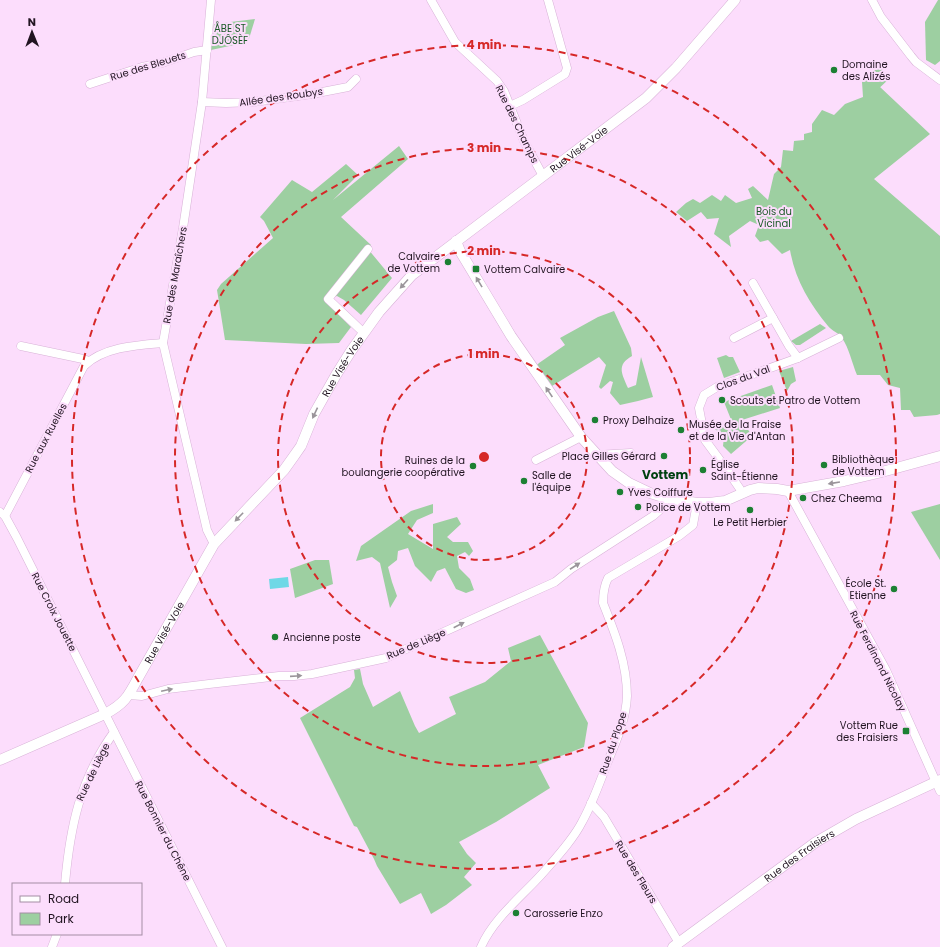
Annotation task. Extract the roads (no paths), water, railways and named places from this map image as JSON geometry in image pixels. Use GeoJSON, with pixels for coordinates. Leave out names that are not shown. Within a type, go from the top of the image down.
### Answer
{"type":"FeatureCollection","features":[{"type":"Feature","properties":{"kind":"street","name":"Rue des Maraîchers"},"geometry":{"type":"LineString","coordinates":[[211,0],[202,102],[183,228],[163,343],[207,530],[214,544]]}},
{"type":"Feature","properties":{"kind":"street","name":"Rue des Champs"},"geometry":{"type":"LineString","coordinates":[[431,0],[455,42],[497,81],[504,91],[524,141],[543,176]]}},
{"type":"Feature","properties":{"kind":"street"},"geometry":{"type":"LineString","coordinates":[[510,106],[565,74],[567,68],[548,0]]}},
{"type":"Feature","properties":{"kind":"street","name":"Rue Visé-Voie"},"geometry":{"type":"LineString","coordinates":[[0,760],[116,709],[129,695],[214,544],[284,470],[294,456],[306,434],[314,414],[336,375],[379,312],[412,275],[646,98],[676,68],[735,0]]}},
{"type":"Feature","properties":{"kind":"street"},"geometry":{"type":"LineString","coordinates":[[872,0],[881,17],[916,62],[940,80]]}},
{"type":"Feature","properties":{"kind":"street","name":"Rue des Bleuets"},"geometry":{"type":"LineString","coordinates":[[90,84],[142,67],[162,63],[194,52],[207,50]]}},
{"type":"Feature","properties":{"kind":"street","name":"Allée des Roubys"},"geometry":{"type":"LineString","coordinates":[[202,102],[226,104],[312,94],[348,87],[356,79]]}},
{"type":"Feature","properties":{"kind":"street"},"geometry":{"type":"LineString","coordinates":[[456,241],[511,336],[580,438],[612,471],[625,480],[650,493],[666,498],[709,504],[724,501],[758,488],[788,491],[851,480],[940,456]]}},
{"type":"Feature","properties":{"kind":"street"},"geometry":{"type":"LineString","coordinates":[[364,333],[328,299],[368,249]]}},
{"type":"Feature","properties":{"kind":"street"},"geometry":{"type":"LineString","coordinates":[[753,283],[798,358]]}},
{"type":"Feature","properties":{"kind":"street"},"geometry":{"type":"LineString","coordinates":[[734,338],[773,318]]}},
{"type":"Feature","properties":{"kind":"street","name":"Clos du Val"},"geometry":{"type":"LineString","coordinates":[[741,494],[725,467],[705,440],[700,408],[704,395],[717,387],[798,358],[839,338]]}},
{"type":"Feature","properties":{"kind":"street"},"geometry":{"type":"LineString","coordinates":[[21,346],[89,361],[111,352],[132,346],[163,343]]}},
{"type":"Feature","properties":{"kind":"street","name":"Rue aux Ruelles"},"geometry":{"type":"LineString","coordinates":[[2,514],[84,366],[89,361]]}},
{"type":"Feature","properties":{"kind":"street"},"geometry":{"type":"LineString","coordinates":[[536,460],[580,438]]}},
{"type":"Feature","properties":{"kind":"street"},"geometry":{"type":"LineString","coordinates":[[596,455],[631,453]]}},
{"type":"Feature","properties":{"kind":"street","name":"Rue Ferdinand Nicolay"},"geometry":{"type":"LineString","coordinates":[[788,491],[886,670],[939,784]]}},
{"type":"Feature","properties":{"kind":"street","name":"Rue de Liège"},"geometry":{"type":"LineString","coordinates":[[129,695],[142,696],[168,689],[279,676],[312,674],[386,658],[555,582],[570,569],[653,516],[662,508],[666,498]]}},
{"type":"Feature","properties":{"kind":"street","name":"Rue du Plope"},"geometry":{"type":"LineString","coordinates":[[481,947],[487,935],[508,909],[540,875],[582,823],[620,730],[626,705],[626,679],[622,656],[603,603],[605,584],[608,578],[679,536],[693,524],[696,516],[697,503]]}},
{"type":"Feature","properties":{"kind":"street","name":"Rue Croix Jouette"},"geometry":{"type":"LineString","coordinates":[[2,514],[17,538],[105,714]]}},
{"type":"Feature","properties":{"kind":"street","name":"Rue Bonnier du Chêne"},"geometry":{"type":"LineString","coordinates":[[105,714],[222,947]]}},
{"type":"Feature","properties":{"kind":"street","name":"Rue de Liège"},"geometry":{"type":"LineString","coordinates":[[65,883],[73,822],[82,790],[106,744],[114,732]]}},
{"type":"Feature","properties":{"kind":"street","name":"Rue des Fraisiers"},"geometry":{"type":"LineString","coordinates":[[676,945],[816,842],[856,819],[939,784]]}},
{"type":"Feature","properties":{"kind":"street","name":"Rue des Fleurs"},"geometry":{"type":"LineString","coordinates":[[591,803],[604,817],[676,945]]}},
{"type":"Feature","properties":{"kind":"street"},"geometry":{"type":"LineString","coordinates":[[52,947],[57,935]]}},
{"type":"Feature","properties":{"kind":"water"},"geometry":{"type":"Polygon","coordinates":[[[288,577],[289,587],[270,589],[269,579],[288,577]]]}},
{"type":"Feature","properties":{"kind":"place","name":"Domaine des Alizés"},"geometry":{"type":"Point","coordinates":[834,70]}},
{"type":"Feature","properties":{"kind":"place","name":"Calvaire de Vottem"},"geometry":{"type":"Point","coordinates":[448,262]}},
{"type":"Feature","properties":{"kind":"place","name":"Vottem Calvaire"},"geometry":{"type":"Point","coordinates":[476,269]}},
{"type":"Feature","properties":{"kind":"place","name":"Scouts et Patro de Vottem"},"geometry":{"type":"Point","coordinates":[722,400]}},
{"type":"Feature","properties":{"kind":"place","name":"Proxy Delhaize"},"geometry":{"type":"Point","coordinates":[595,420]}},
{"type":"Feature","properties":{"kind":"place","name":"Musée de la Fraise et de la Vie d'Antan"},"geometry":{"type":"Point","coordinates":[681,430]}},
{"type":"Feature","properties":{"kind":"place","name":"Place Gilles Gérard"},"geometry":{"type":"Point","coordinates":[664,456]}},
{"type":"Feature","properties":{"kind":"place","name":"Bibliothèque de Vottem"},"geometry":{"type":"Point","coordinates":[824,465]}},
{"type":"Feature","properties":{"kind":"place","name":"Ruines de la boulangerie coopérative"},"geometry":{"type":"Point","coordinates":[473,466]}},
{"type":"Feature","properties":{"kind":"place","name":"Église Saint-Étienne"},"geometry":{"type":"Point","coordinates":[703,470]}},
{"type":"Feature","properties":{"kind":"place","name":"Salle de l'équipe"},"geometry":{"type":"Point","coordinates":[524,481]}},
{"type":"Feature","properties":{"kind":"place","name":"Yves Coiffure"},"geometry":{"type":"Point","coordinates":[620,492]}},
{"type":"Feature","properties":{"kind":"place","name":"Chez Cheema"},"geometry":{"type":"Point","coordinates":[803,498]}},
{"type":"Feature","properties":{"kind":"place","name":"Police de Vottem"},"geometry":{"type":"Point","coordinates":[638,507]}},
{"type":"Feature","properties":{"kind":"place","name":"Le Petit Herbier"},"geometry":{"type":"Point","coordinates":[750,510]}},
{"type":"Feature","properties":{"kind":"place","name":"École St. Etienne"},"geometry":{"type":"Point","coordinates":[894,589]}},
{"type":"Feature","properties":{"kind":"place","name":"Ancienne poste"},"geometry":{"type":"Point","coordinates":[275,637]}},
{"type":"Feature","properties":{"kind":"place","name":"Vottem Rue des Fraisiers"},"geometry":{"type":"Point","coordinates":[906,731]}},
{"type":"Feature","properties":{"kind":"place","name":"Carosserie Enzo"},"geometry":{"type":"Point","coordinates":[516,913]}},
{"type":"Feature","properties":{"kind":"district","name":"Vottem"},"geometry":{"type":"Point","coordinates":[665,474]}},
{"type":"Feature","properties":{"kind":"park label","name":"ÅBE ST DJÔSÈF"},"geometry":{"type":"Point","coordinates":[230,34]}},
{"type":"Feature","properties":{"kind":"park label","name":"Bois du Vicinal"},"geometry":{"type":"Point","coordinates":[774,216]}}]}
